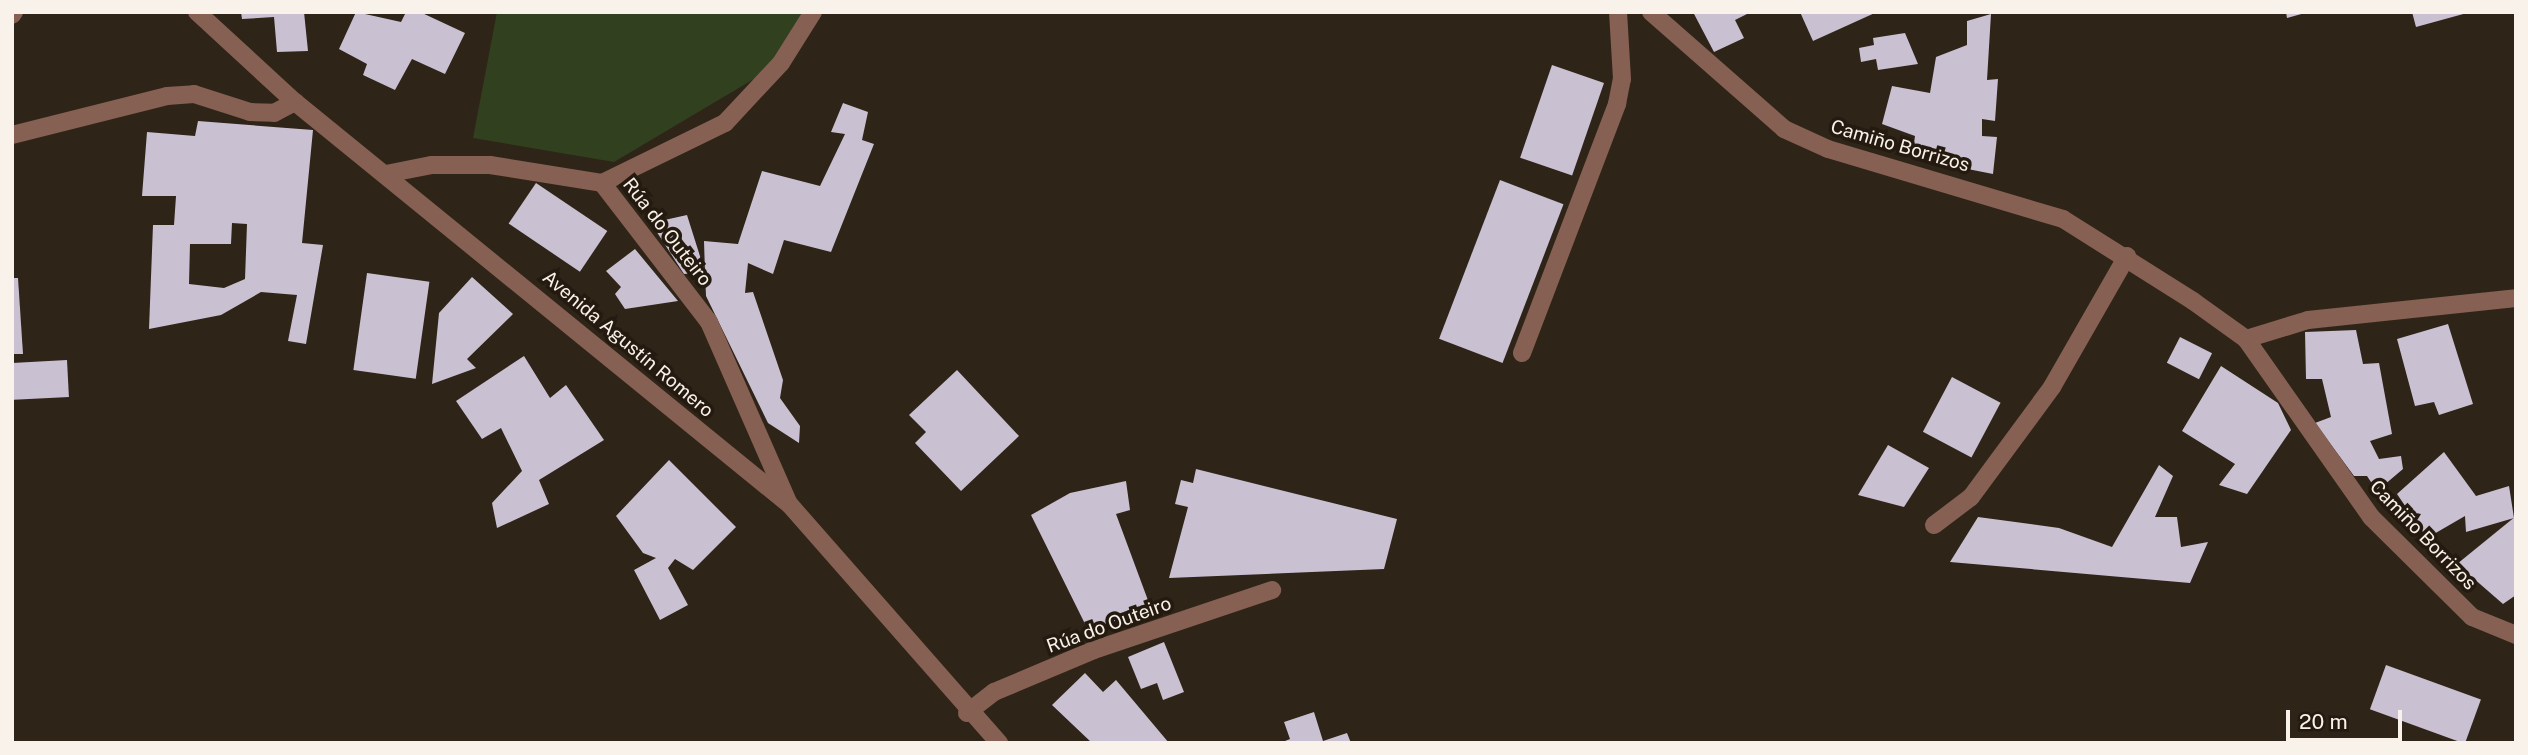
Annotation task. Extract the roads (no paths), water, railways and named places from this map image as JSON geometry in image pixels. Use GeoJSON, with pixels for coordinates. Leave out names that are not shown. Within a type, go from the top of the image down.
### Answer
{"type":"FeatureCollection","features":[{"type":"Feature","properties":{"kind":"street"},"geometry":{"type":"LineString","coordinates":[[602,183],[725,123],[781,63],[813,12]]}},
{"type":"Feature","properties":{"kind":"street"},"geometry":{"type":"LineString","coordinates":[[1522,353],[1617,104],[1622,79],[1618,12]]}},
{"type":"Feature","properties":{"kind":"street","name":"Camiño Borrizos"},"geometry":{"type":"LineString","coordinates":[[1651,12],[1784,129],[1828,149],[2039,210],[2127,256],[2246,339],[2371,517],[2472,617],[2516,635]]}},
{"type":"Feature","properties":{"kind":"street","name":"Avenida Agustín Romero"},"geometry":{"type":"LineString","coordinates":[[203,15],[295,102],[790,505],[967,713],[999,743]]}},
{"type":"Feature","properties":{"kind":"street"},"geometry":{"type":"LineString","coordinates":[[12,135],[135,109],[167,96],[194,94],[250,112],[274,113],[295,102]]}},
{"type":"Feature","properties":{"kind":"street","name":"Rúa do Outeiro"},"geometry":{"type":"LineString","coordinates":[[386,174],[432,165],[490,165],[602,183],[709,322],[790,505]]}},
{"type":"Feature","properties":{"kind":"street"},"geometry":{"type":"LineString","coordinates":[[1934,525],[1971,497],[2052,387],[2127,256]]}},
{"type":"Feature","properties":{"kind":"street"},"geometry":{"type":"LineString","coordinates":[[2246,339],[2308,320],[2516,298]]}},
{"type":"Feature","properties":{"kind":"street","name":"Rúa do Outeiro"},"geometry":{"type":"LineString","coordinates":[[967,713],[994,692],[1082,655],[1272,590]]}}]}
